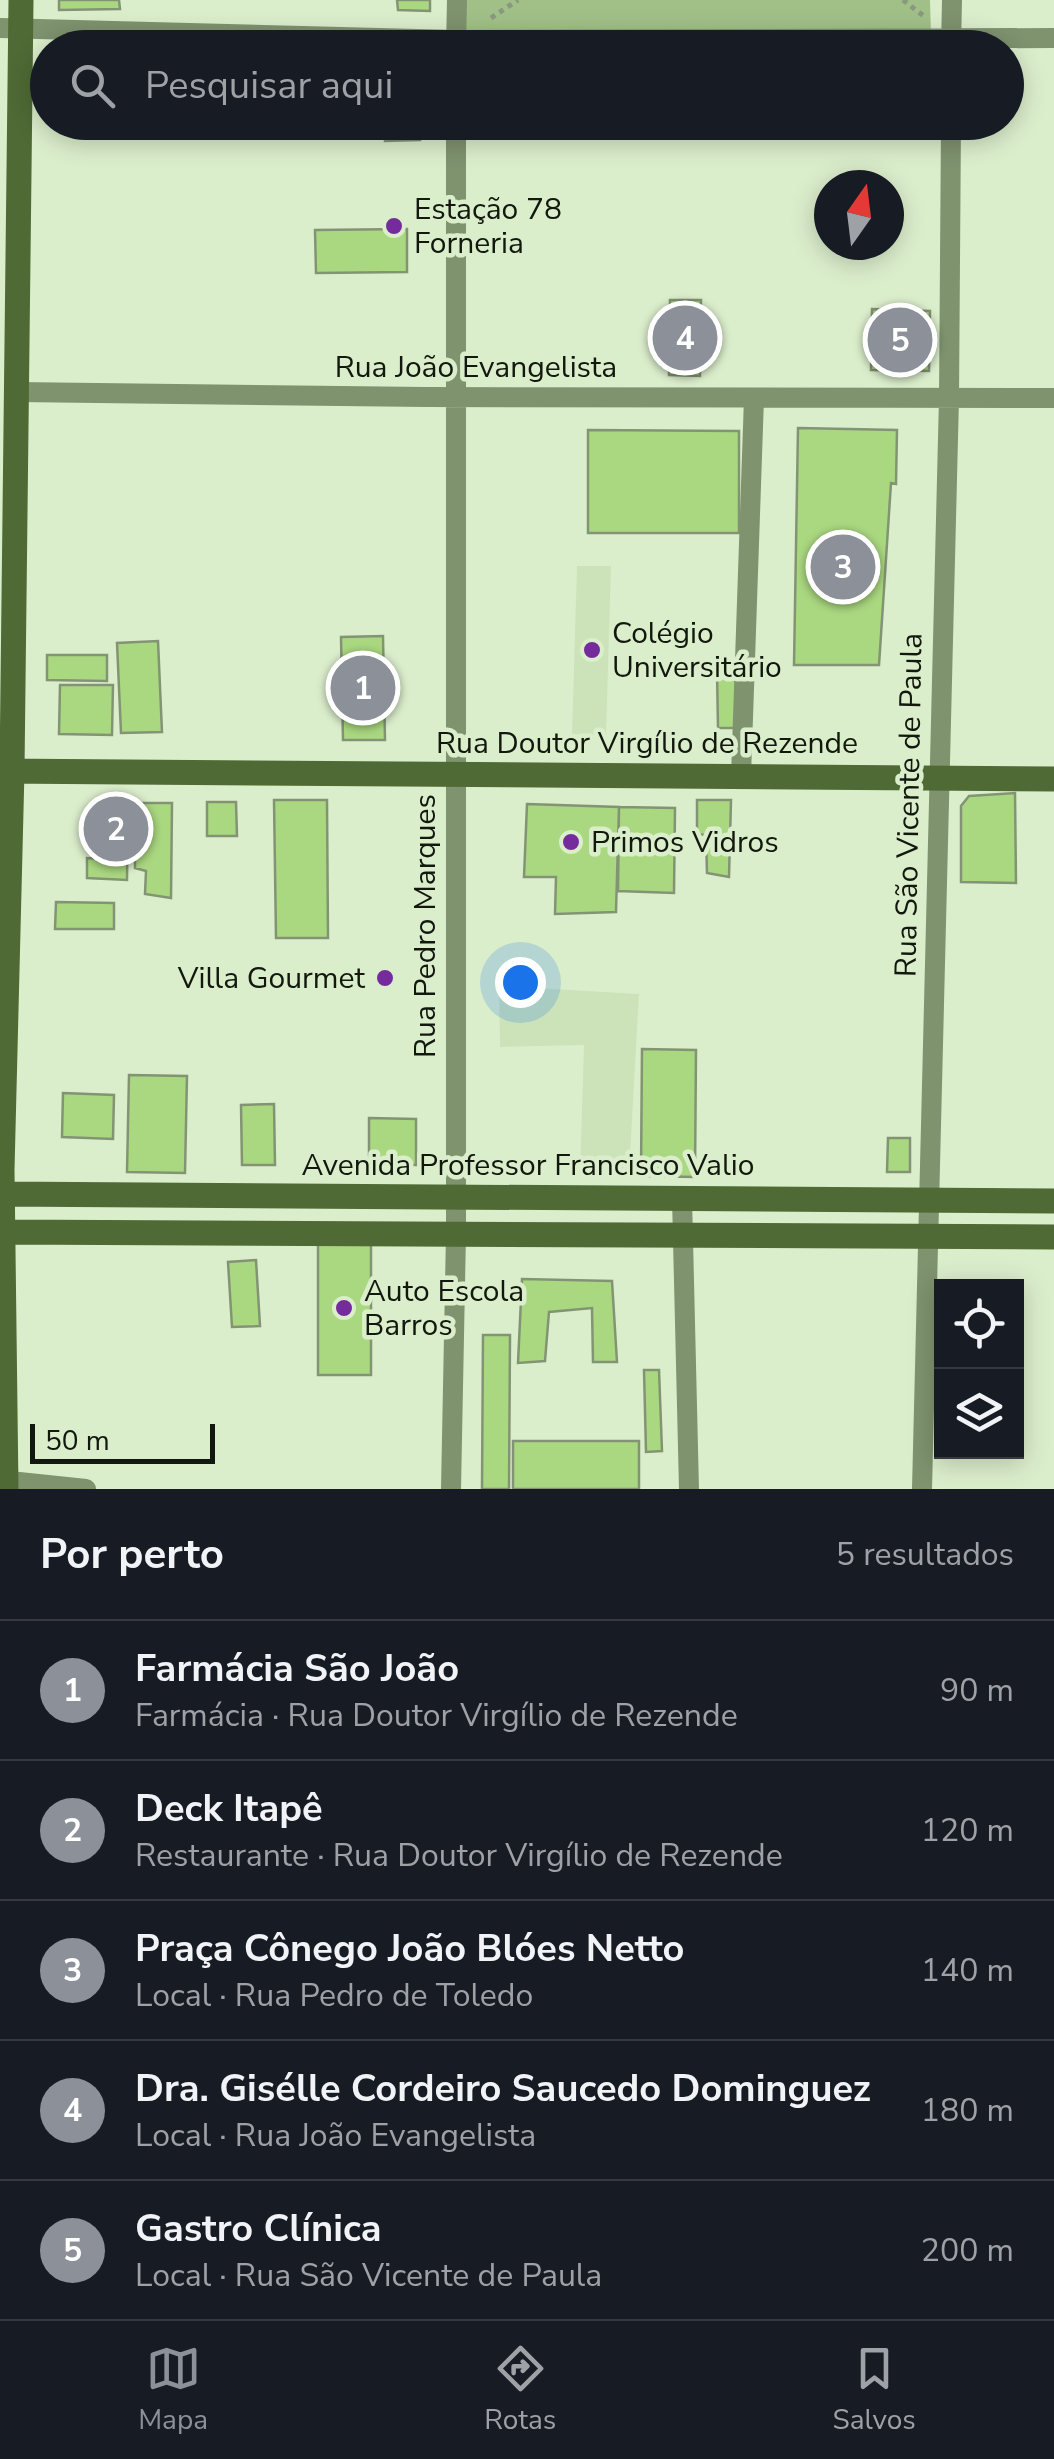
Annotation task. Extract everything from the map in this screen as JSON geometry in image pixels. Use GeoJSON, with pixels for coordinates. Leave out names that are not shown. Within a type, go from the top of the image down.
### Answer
{"type":"FeatureCollection","features":[{"type":"Feature","properties":{"kind":"main road"},"geometry":{"type":"LineString","coordinates":[[4,1483],[1,1232],[6,771],[18,392],[11,28],[21,0]]}},
{"type":"Feature","properties":{"kind":"main road","name":"Rua Doutor Virgílio de Rezende"},"geometry":{"type":"LineString","coordinates":[[6,771],[1054,778]]}},
{"type":"Feature","properties":{"kind":"main road","name":"Avenida Professor Francisco Valio"},"geometry":{"type":"LineString","coordinates":[[2,1194],[1054,1201]]}},
{"type":"Feature","properties":{"kind":"main road"},"geometry":{"type":"LineString","coordinates":[[1,1232],[1054,1237]]}},
{"type":"Feature","properties":{"kind":"street"},"geometry":{"type":"LineString","coordinates":[[456,30],[457,0]]}},
{"type":"Feature","properties":{"kind":"street"},"geometry":{"type":"LineString","coordinates":[[952,0],[952,30]]}},
{"type":"Feature","properties":{"kind":"street"},"geometry":{"type":"LineString","coordinates":[[11,28],[67,30]]}},
{"type":"Feature","properties":{"kind":"street"},"geometry":{"type":"LineString","coordinates":[[1024,39],[1054,38]]}},
{"type":"Feature","properties":{"kind":"street","name":"Rua Pedro Marques"},"geometry":{"type":"LineString","coordinates":[[451,1489],[456,1234],[456,140]]}},
{"type":"Feature","properties":{"kind":"street","name":"Rua São Vicente de Paula"},"geometry":{"type":"LineString","coordinates":[[922,1489],[951,140]]}},
{"type":"Feature","properties":{"kind":"street","name":"Rua João Evangelista"},"geometry":{"type":"LineString","coordinates":[[18,392],[454,398],[1054,398]]}},
{"type":"Feature","properties":{"kind":"street"},"geometry":{"type":"LineString","coordinates":[[741,776],[754,398]]}},
{"type":"Feature","properties":{"kind":"street"},"geometry":{"type":"LineString","coordinates":[[682,1198],[689,1489]]}},
{"type":"Feature","properties":{"kind":"street"},"geometry":{"type":"LineString","coordinates":[[4,1483],[86,1489]]}},
{"type":"Feature","properties":{"kind":"shaded area"},"geometry":{"type":"Polygon","coordinates":[[[466,0],[930,0],[931,30],[464,30],[466,0]]]}},
{"type":"Feature","properties":{"kind":"shaded area","name":"Colégio Universitário"},"geometry":{"type":"Polygon","coordinates":[[[577,566],[611,566],[606,736],[572,734],[577,566]]]}},
{"type":"Feature","properties":{"kind":"shaded area"},"geometry":{"type":"Polygon","coordinates":[[[499,986],[639,994],[629,1173],[580,1174],[584,1045],[500,1047],[499,986]]]}},
{"type":"Feature","properties":{"kind":"building"},"geometry":{"type":"Polygon","coordinates":[[[59,0],[119,0],[120,9],[59,10],[59,0]]]}},
{"type":"Feature","properties":{"kind":"building"},"geometry":{"type":"Polygon","coordinates":[[[397,0],[430,0],[430,11],[398,10],[397,0]]]}},
{"type":"Feature","properties":{"kind":"building"},"geometry":{"type":"Polygon","coordinates":[[[407,229],[407,272],[316,273],[315,230],[407,229]]]}},
{"type":"Feature","properties":{"kind":"building"},"geometry":{"type":"Polygon","coordinates":[[[670,300],[701,300],[700,376],[669,375],[670,300]]]}},
{"type":"Feature","properties":{"kind":"building"},"geometry":{"type":"Polygon","coordinates":[[[872,309],[930,311],[929,371],[871,370],[872,309]]]}},
{"type":"Feature","properties":{"kind":"building"},"geometry":{"type":"Polygon","coordinates":[[[798,428],[897,430],[896,484],[891,483],[879,665],[794,665],[798,428]]]}},
{"type":"Feature","properties":{"kind":"building"},"geometry":{"type":"Polygon","coordinates":[[[588,430],[739,431],[739,533],[588,533],[588,430]]]}},
{"type":"Feature","properties":{"kind":"building"},"geometry":{"type":"Polygon","coordinates":[[[383,636],[385,740],[343,740],[341,637],[383,636]]]}},
{"type":"Feature","properties":{"kind":"building"},"geometry":{"type":"Polygon","coordinates":[[[158,641],[162,732],[121,733],[117,643],[158,641]]]}},
{"type":"Feature","properties":{"kind":"building"},"geometry":{"type":"Polygon","coordinates":[[[47,655],[107,655],[107,681],[47,680],[47,655]]]}},
{"type":"Feature","properties":{"kind":"building"},"geometry":{"type":"Polygon","coordinates":[[[717,671],[738,671],[738,728],[718,728],[717,671]]]}},
{"type":"Feature","properties":{"kind":"building"},"geometry":{"type":"Polygon","coordinates":[[[60,685],[113,685],[112,735],[59,734],[60,685]]]}},
{"type":"Feature","properties":{"kind":"building"},"geometry":{"type":"Polygon","coordinates":[[[1015,793],[1016,883],[961,882],[961,806],[969,796],[1015,793]]]}},
{"type":"Feature","properties":{"kind":"building"},"geometry":{"type":"Polygon","coordinates":[[[104,799],[128,799],[127,880],[87,878],[87,858],[104,859],[104,799]]]}},
{"type":"Feature","properties":{"kind":"building"},"geometry":{"type":"Polygon","coordinates":[[[274,800],[327,800],[328,938],[276,938],[274,800]]]}},
{"type":"Feature","properties":{"kind":"building"},"geometry":{"type":"Polygon","coordinates":[[[697,800],[731,800],[729,877],[707,873],[706,835],[697,834],[697,800]]]}},
{"type":"Feature","properties":{"kind":"building"},"geometry":{"type":"Polygon","coordinates":[[[207,802],[236,802],[237,836],[207,836],[207,802]]]}},
{"type":"Feature","properties":{"kind":"building"},"geometry":{"type":"Polygon","coordinates":[[[135,803],[172,803],[171,898],[145,894],[146,871],[135,868],[135,803]]]}},
{"type":"Feature","properties":{"kind":"building","name":"Primos Vidros"},"geometry":{"type":"Polygon","coordinates":[[[527,804],[619,807],[616,912],[555,914],[556,877],[524,877],[527,804]]]}},
{"type":"Feature","properties":{"kind":"building"},"geometry":{"type":"Polygon","coordinates":[[[619,807],[675,808],[674,893],[618,891],[619,807]]]}},
{"type":"Feature","properties":{"kind":"building"},"geometry":{"type":"Polygon","coordinates":[[[56,902],[114,903],[114,929],[55,929],[56,902]]]}},
{"type":"Feature","properties":{"kind":"building"},"geometry":{"type":"Polygon","coordinates":[[[642,1049],[696,1050],[695,1177],[641,1176],[642,1049]]]}},
{"type":"Feature","properties":{"kind":"building"},"geometry":{"type":"Polygon","coordinates":[[[129,1075],[187,1076],[185,1173],[127,1172],[129,1075]]]}},
{"type":"Feature","properties":{"kind":"building"},"geometry":{"type":"Polygon","coordinates":[[[63,1093],[114,1095],[113,1139],[62,1137],[63,1093]]]}},
{"type":"Feature","properties":{"kind":"building"},"geometry":{"type":"Polygon","coordinates":[[[274,1104],[275,1165],[242,1165],[241,1105],[274,1104]]]}},
{"type":"Feature","properties":{"kind":"building"},"geometry":{"type":"Polygon","coordinates":[[[369,1118],[416,1119],[416,1165],[369,1165],[369,1118]]]}},
{"type":"Feature","properties":{"kind":"building"},"geometry":{"type":"Polygon","coordinates":[[[888,1138],[910,1138],[910,1172],[887,1172],[888,1138]]]}},
{"type":"Feature","properties":{"kind":"building","name":"Auto Escola Barros"},"geometry":{"type":"Polygon","coordinates":[[[318,1240],[371,1240],[371,1375],[318,1375],[318,1240]]]}},
{"type":"Feature","properties":{"kind":"building"},"geometry":{"type":"Polygon","coordinates":[[[256,1260],[260,1326],[232,1327],[228,1262],[256,1260]]]}},
{"type":"Feature","properties":{"kind":"building"},"geometry":{"type":"Polygon","coordinates":[[[522,1279],[612,1281],[617,1362],[593,1362],[592,1308],[549,1312],[545,1361],[518,1363],[522,1279]]]}},
{"type":"Feature","properties":{"kind":"building"},"geometry":{"type":"Polygon","coordinates":[[[483,1335],[510,1335],[509,1489],[482,1489],[483,1335]]]}},
{"type":"Feature","properties":{"kind":"building"},"geometry":{"type":"Polygon","coordinates":[[[644,1370],[659,1370],[662,1451],[646,1452],[644,1370]]]}},
{"type":"Feature","properties":{"kind":"building"},"geometry":{"type":"Polygon","coordinates":[[[513,1441],[639,1441],[639,1489],[513,1489],[513,1441]]]}},
{"type":"Feature","properties":{"kind":"place","name":"Estação 78 Forneria"},"geometry":{"type":"Point","coordinates":[394,226]}},
{"type":"Feature","properties":{"kind":"place","name":"Dra. Gisélle Cordeiro Saucedo Dominguez"},"geometry":{"type":"Point","coordinates":[685,338]}},
{"type":"Feature","properties":{"kind":"place","name":"Gastro Clínica"},"geometry":{"type":"Point","coordinates":[900,340]}},
{"type":"Feature","properties":{"kind":"place","name":"Praça Cônego João Blóes Netto"},"geometry":{"type":"Point","coordinates":[843,567]}},
{"type":"Feature","properties":{"kind":"place","name":"Colégio Universitário"},"geometry":{"type":"Point","coordinates":[592,650]}},
{"type":"Feature","properties":{"kind":"place","name":"Farmácia São João"},"geometry":{"type":"Point","coordinates":[363,688]}},
{"type":"Feature","properties":{"kind":"place","name":"Deck Itapê"},"geometry":{"type":"Point","coordinates":[116,829]}},
{"type":"Feature","properties":{"kind":"place","name":"Primos Vidros"},"geometry":{"type":"Point","coordinates":[571,842]}},
{"type":"Feature","properties":{"kind":"place","name":"Villa Gourmet"},"geometry":{"type":"Point","coordinates":[385,978]}},
{"type":"Feature","properties":{"kind":"place","name":"Auto Escola Barros"},"geometry":{"type":"Point","coordinates":[344,1308]}}]}
